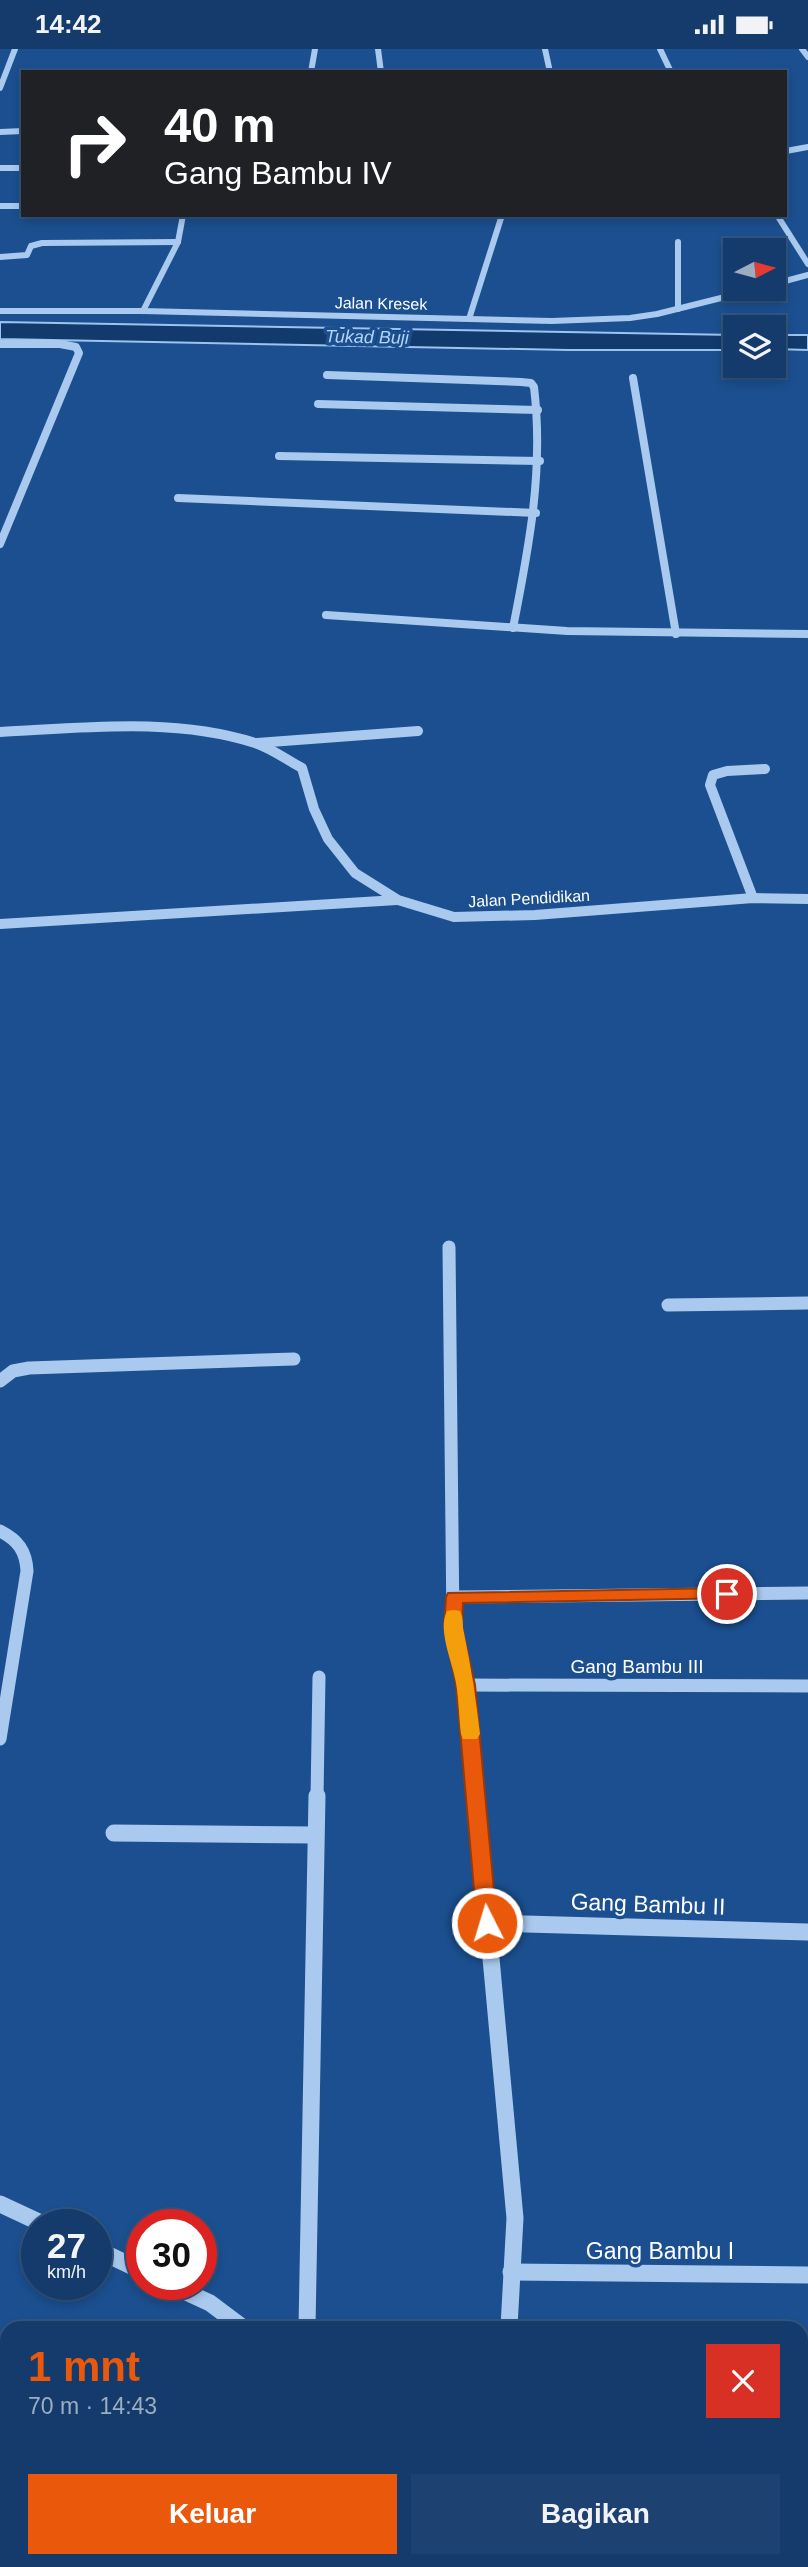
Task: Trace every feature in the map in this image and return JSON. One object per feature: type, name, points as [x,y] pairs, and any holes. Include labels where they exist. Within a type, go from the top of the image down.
[{"type":"street","points":[[0,88],[15,49]]},
{"type":"street","points":[[311,70],[315,49]]},
{"type":"street","points":[[378,49],[382,70]]},
{"type":"street","points":[[545,49],[550,70]]},
{"type":"street","points":[[660,49],[670,70]]},
{"type":"street","points":[[0,132],[21,131]]},
{"type":"street","points":[[787,151],[808,147]]},
{"type":"street","points":[[0,169],[21,168]]},
{"type":"street","points":[[0,206],[21,206]]},
{"type":"street","points":[[143,311],[178,241],[183,217]]},
{"type":"street","points":[[469,319],[501,217]]},
{"type":"street","points":[[778,217],[808,264]]},
{"type":"street","points":[[0,257],[27,255],[31,246],[42,243],[178,241]]},
{"type":"street","points":[[678,242],[678,309]]},
{"type":"street","points":[[786,281],[808,275]]},
{"type":"street","name":"Jalan Kresek","points":[[0,311],[143,311],[552,321],[630,318],[723,298]]},
{"type":"street","points":[[0,344],[60,344],[76,347],[79,353],[0,544]]},
{"type":"street","points":[[327,375],[521,382],[530,383],[534,387],[538,410],[540,461],[536,513],[513,628]]},
{"type":"street","points":[[633,378],[676,634]]},
{"type":"street","points":[[318,404],[538,410]]},
{"type":"street","points":[[279,456],[540,461]]},
{"type":"street","points":[[178,498],[536,513]]},
{"type":"street","points":[[326,615],[513,628],[676,634],[808,634]]},
{"type":"street","name":"Jalan Pendidikan","points":[[0,732],[125,726],[205,732],[257,743],[302,768],[314,809],[328,839],[355,873],[398,900],[454,917],[535,915],[753,898],[808,899]]},
{"type":"street","points":[[257,743],[418,731]]},
{"type":"street","points":[[753,898],[710,785],[713,775],[727,771],[765,769]]},
{"type":"street","points":[[0,924],[398,900]]},
{"type":"street","points":[[449,1247],[455,1597],[453,1627],[466,1685],[515,2218],[509,2321]]},
{"type":"street","points":[[668,1305],[808,1303]]},
{"type":"street","points":[[0,1381],[13,1371],[29,1368],[294,1359]]},
{"type":"street","points":[[0,1531],[19,1541],[27,1557],[27,1580],[0,1739]]},
{"type":"street","points":[[455,1597],[808,1593]]},
{"type":"street","points":[[307,2321],[319,1677]]},
{"type":"street","name":"Gang Bambu III","points":[[466,1685],[808,1686]]},
{"type":"street","points":[[114,1833],[314,1835]]},
{"type":"street","name":"Gang Bambu II","points":[[487,1923],[808,1932]]},
{"type":"street","points":[[0,2204],[21,2214]]},
{"type":"street","name":"Gang Bambu I","points":[[511,2272],[808,2275]]},
{"type":"street","points":[[204,2300],[234,2321]]},
{"type":"water","name":"Tukad Buji","points":[[0,322],[723,335],[723,350],[568,350],[0,339]]},
{"type":"water","points":[[786,335],[808,335],[808,350],[786,349]]},
{"type":"slow traffic","points":[[454,1616],[453,1627],[466,1685],[470,1734]]},
{"type":"route","points":[[487,1923],[466,1685],[453,1627],[455,1597],[727,1594]]}]
